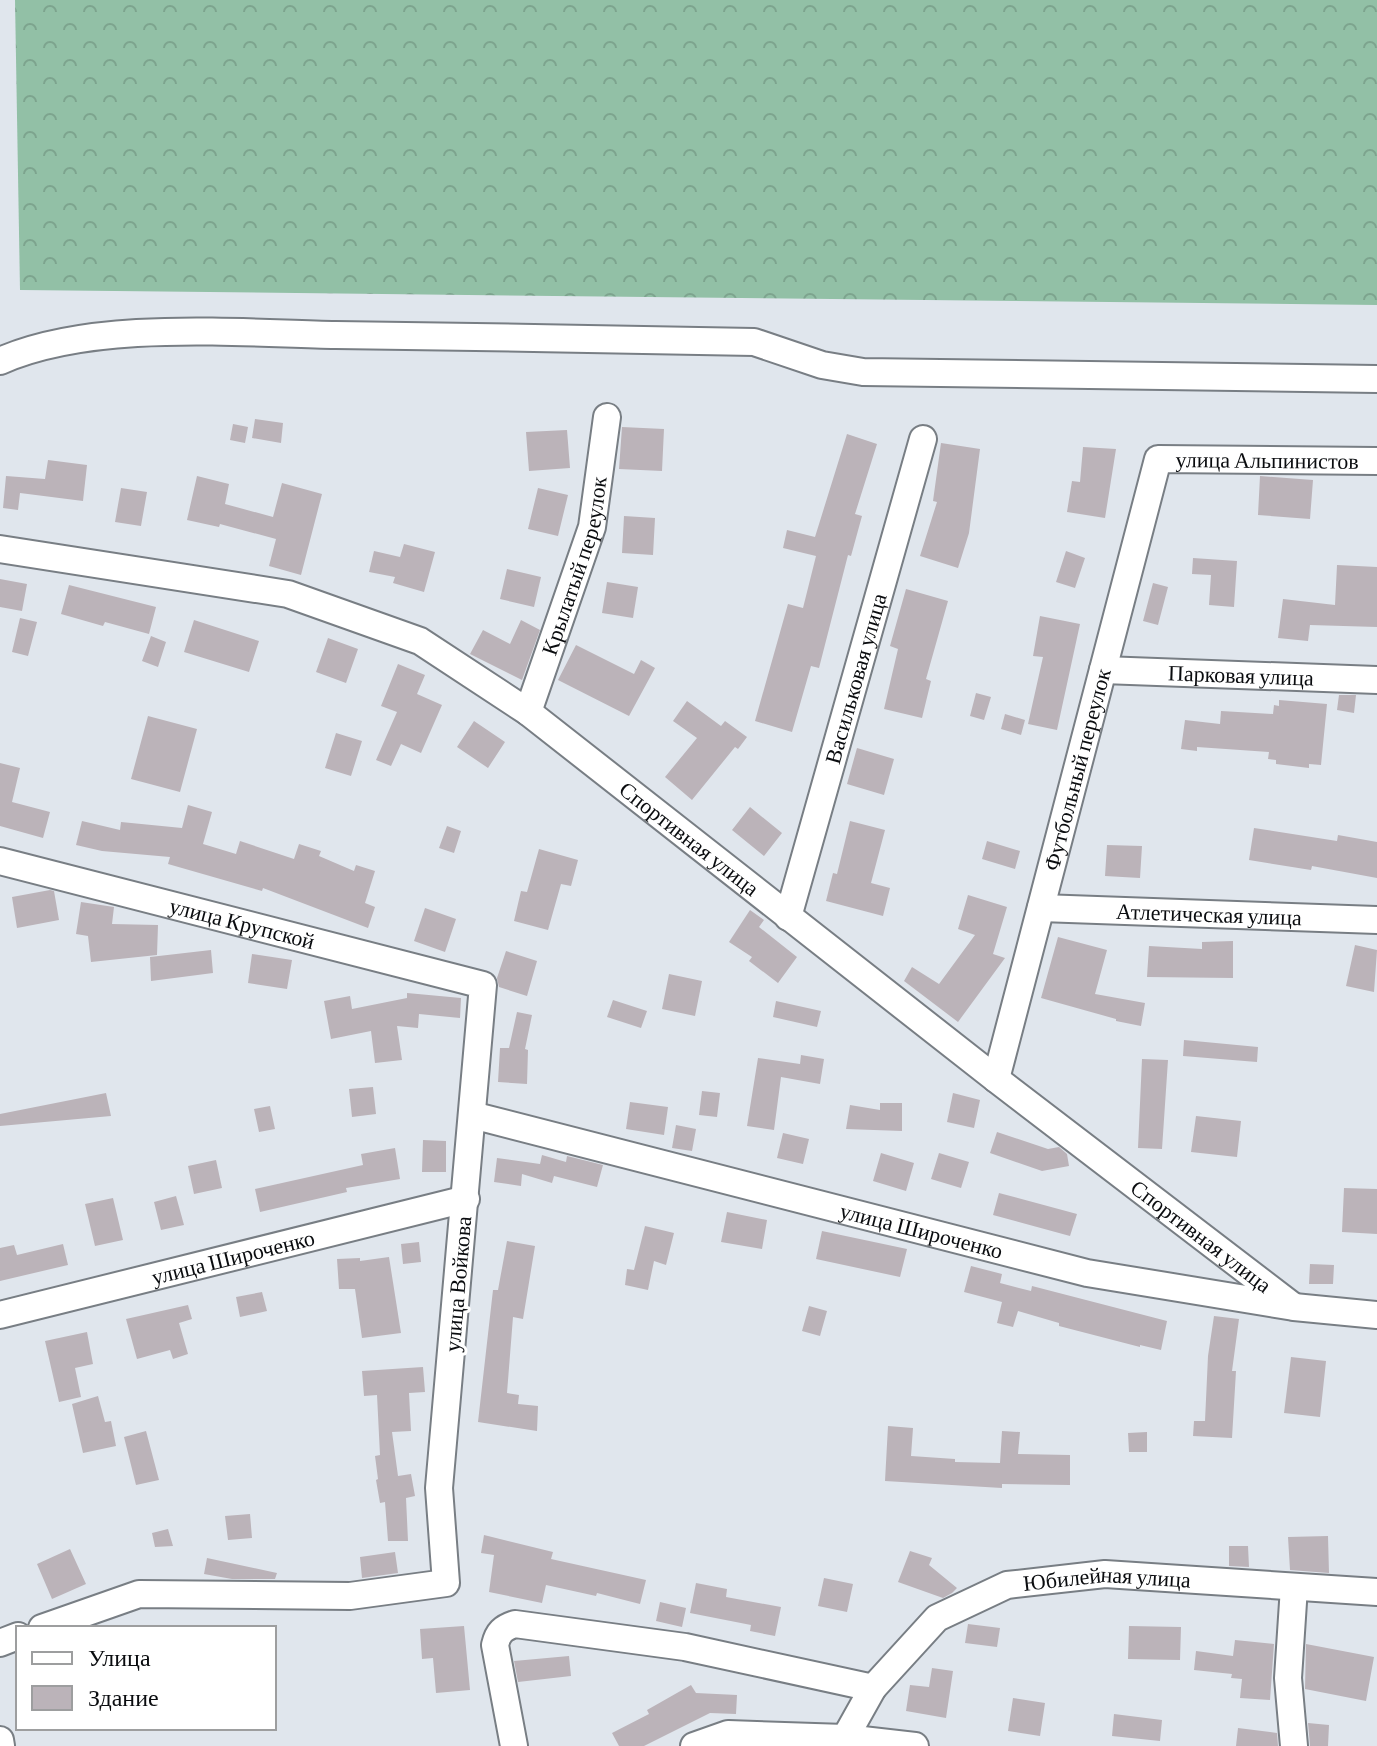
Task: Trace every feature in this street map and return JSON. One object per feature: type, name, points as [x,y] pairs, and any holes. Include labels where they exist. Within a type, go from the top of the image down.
[{"type":"street","points":[[0,361],[30,348],[85,338],[187,333],[754,342],[822,365],[863,372],[1377,379]]},
{"type":"street","name":"Крылатый переулок","points":[[528,712],[592,527],[607,417]]},
{"type":"street","name":"Васильковая улица","points":[[788,917],[923,439]]},
{"type":"street","name":"улица Альпинистов","points":[[1158,459],[1377,461]]},
{"type":"street","name":"Футбольный переулок","points":[[996,1079],[1158,459]]},
{"type":"street","name":"Спортивная улица","points":[[0,549],[288,594],[420,641],[528,712],[996,1079],[1294,1307]]},
{"type":"street","name":"Парковая улица","points":[[1103,670],[1377,680]]},
{"type":"street","name":"улица Крупской","points":[[0,861],[483,985]]},
{"type":"street","name":"Атлетическая улица","points":[[1041,908],[1377,920]]},
{"type":"street","name":"улица Войкова","points":[[48,1626],[139,1594],[350,1596],[446,1583],[439,1488],[483,985]]},
{"type":"street","name":"улица Широченко","points":[[472,1115],[1087,1273],[1294,1307],[1377,1315]]},
{"type":"street","name":"улица Широченко","points":[[0,1315],[466,1199]]},
{"type":"street","name":"Юбилейная улица","points":[[845,1738],[873,1688],[937,1618],[1007,1585],[1105,1574],[1377,1592]]},
{"type":"street","points":[[1294,1587],[1288,1678],[1294,1746]]},
{"type":"street","points":[[514,1746],[495,1645],[498,1633],[515,1624],[685,1647],[873,1688]]},
{"type":"street","points":[[694,1746],[728,1734],[845,1738],[915,1746]]},
{"type":"green space","points":[[15,0],[1377,0],[1377,305],[20,290]]},
{"type":"building","points":[[255,419],[283,423],[281,443],[252,438]]},
{"type":"building","points":[[233,424],[248,427],[245,443],[230,440]]},
{"type":"building","points":[[622,427],[664,429],[662,471],[619,469]]},
{"type":"building","points":[[567,430],[570,468],[529,471],[526,432]]},
{"type":"building","points":[[847,434],[877,444],[855,514],[862,516],[851,556],[848,555],[819,668],[811,666],[792,732],[755,721],[788,604],[803,608],[816,556],[783,548],[787,530],[815,537]]},
{"type":"building","points":[[941,443],[980,449],[969,533],[958,568],[920,556],[937,502],[933,501]]},
{"type":"building","points":[[1083,447],[1116,449],[1105,518],[1067,512],[1072,481],[1080,482]]},
{"type":"building","points":[[48,460],[87,465],[83,501],[20,493],[18,510],[3,508],[6,476],[45,479]]},
{"type":"building","points":[[197,476],[229,484],[225,504],[273,517],[282,483],[322,494],[301,575],[269,566],[276,539],[220,524],[219,527],[187,520]]},
{"type":"building","points":[[1260,476],[1313,480],[1310,519],[1258,515]]},
{"type":"building","points":[[121,488],[147,492],[141,526],[115,522]]},
{"type":"building","points":[[538,488],[568,495],[558,536],[528,529]]},
{"type":"building","points":[[624,516],[655,518],[653,555],[622,553]]},
{"type":"building","points":[[404,544],[435,552],[424,592],[393,583],[395,577],[369,572],[374,551],[400,557]]},
{"type":"building","points":[[1066,551],[1085,558],[1075,588],[1056,582]]},
{"type":"building","points":[[1193,558],[1237,561],[1234,607],[1209,605],[1211,575],[1192,574]]},
{"type":"building","points":[[1337,565],[1377,567],[1377,627],[1310,625],[1308,641],[1278,638],[1283,599],[1335,605]]},
{"type":"building","points":[[507,569],[541,577],[534,607],[500,599]]},
{"type":"building","points":[[0,579],[27,584],[22,611],[0,607]]},
{"type":"building","points":[[607,582],[638,587],[633,618],[602,613]]},
{"type":"building","points":[[1153,583],[1168,587],[1158,625],[1143,621]]},
{"type":"building","points":[[69,585],[156,607],[149,634],[61,614]]},
{"type":"building","points":[[906,589],[948,601],[926,679],[931,681],[922,718],[884,709],[898,649],[890,646]]},
{"type":"building","points":[[1040,616],[1080,624],[1057,730],[1028,724],[1043,657],[1033,656]]},
{"type":"building","points":[[20,618],[37,622],[28,656],[12,652]]},
{"type":"building","points":[[194,620],[259,641],[249,672],[184,652]]},
{"type":"building","points":[[521,620],[540,630],[522,680],[470,654],[483,630],[510,644]]},
{"type":"building","points":[[151,636],[166,642],[158,667],[142,661]]},
{"type":"building","points":[[328,638],[358,649],[346,683],[316,672]]},
{"type":"building","points":[[576,645],[634,674],[641,660],[655,668],[629,716],[558,680]]},
{"type":"building","points":[[398,664],[425,675],[417,694],[442,705],[421,753],[401,744],[391,766],[376,760],[397,712],[381,706]]},
{"type":"building","points":[[976,693],[991,697],[984,720],[970,716]]},
{"type":"building","points":[[1339,695],[1356,695],[1354,713],[1337,710]]},
{"type":"building","points":[[1279,700],[1327,704],[1321,765],[1309,764],[1309,768],[1276,764],[1276,760],[1268,759],[1269,752],[1197,747],[1197,751],[1181,749],[1185,720],[1220,724],[1221,711],[1273,714],[1274,705],[1279,706]]},
{"type":"building","points":[[687,701],[721,726],[725,721],[747,737],[738,749],[735,747],[692,800],[665,777],[697,738],[673,721]]},
{"type":"building","points":[[1005,714],[1025,720],[1021,735],[1001,729]]},
{"type":"building","points":[[148,716],[197,729],[180,792],[131,779]]},
{"type":"building","points":[[474,721],[505,742],[488,768],[457,747]]},
{"type":"building","points":[[336,733],[362,741],[351,776],[325,768]]},
{"type":"building","points":[[857,748],[894,759],[884,795],[847,784]]},
{"type":"building","points":[[0,763],[20,768],[12,802],[50,812],[43,838],[0,826]]},
{"type":"building","points":[[188,805],[212,812],[203,844],[236,854],[240,841],[294,859],[299,844],[321,851],[319,856],[354,871],[356,865],[375,871],[365,903],[375,907],[368,928],[263,888],[262,891],[168,864],[170,857],[102,851],[76,845],[82,821],[120,830],[121,822],[182,828]]},
{"type":"building","points":[[750,807],[782,833],[764,856],[732,830]]},
{"type":"building","points":[[850,821],[885,830],[871,883],[890,888],[883,916],[826,901],[833,873],[837,874]]},
{"type":"building","points":[[447,826],[461,831],[454,853],[439,848]]},
{"type":"building","points":[[1254,828],[1337,841],[1338,835],[1377,842],[1377,878],[1312,866],[1311,870],[1249,860]]},
{"type":"building","points":[[987,841],[1020,851],[1015,869],[982,859]]},
{"type":"building","points":[[1107,845],[1142,846],[1140,878],[1105,876]]},
{"type":"building","points":[[539,849],[578,860],[571,886],[561,884],[548,930],[514,921],[521,891],[527,892]]},
{"type":"building","points":[[54,891],[59,920],[17,928],[12,897]]},
{"type":"building","points":[[968,895],[1007,907],[993,954],[1005,958],[958,1022],[904,981],[912,967],[939,984],[975,935],[958,929]]},
{"type":"building","points":[[81,902],[114,907],[112,924],[158,925],[157,955],[91,962],[88,936],[76,934]]},
{"type":"building","points":[[425,908],[456,919],[445,952],[414,941]]},
{"type":"building","points":[[750,910],[764,920],[759,927],[797,957],[778,983],[749,961],[752,957],[729,942]]},
{"type":"building","points":[[1058,937],[1107,950],[1095,994],[1145,1003],[1141,1026],[1041,998]]},
{"type":"building","points":[[1233,941],[1233,978],[1147,977],[1149,946],[1202,949],[1202,942]]},
{"type":"building","points":[[1355,945],[1377,950],[1374,992],[1346,986]]},
{"type":"building","points":[[211,950],[213,973],[151,981],[150,957]]},
{"type":"building","points":[[506,951],[537,961],[527,996],[499,987],[497,978]]},
{"type":"building","points":[[252,954],[292,960],[287,989],[248,983]]},
{"type":"building","points":[[669,974],[702,981],[695,1016],[662,1009]]},
{"type":"building","points":[[407,993],[461,998],[460,1018],[419,1014],[418,1028],[397,1026],[402,1060],[375,1063],[371,1031],[331,1039],[324,1001],[350,996],[352,1009],[407,998]]},
{"type":"building","points":[[613,1000],[647,1011],[641,1028],[607,1017]]},
{"type":"building","points":[[776,1001],[821,1011],[817,1027],[773,1017]]},
{"type":"building","points":[[517,1012],[532,1015],[525,1049],[528,1050],[527,1084],[498,1082],[500,1048],[509,1048]]},
{"type":"building","points":[[1184,1040],[1258,1047],[1257,1062],[1183,1056]]},
{"type":"building","points":[[801,1055],[824,1059],[820,1084],[781,1077],[774,1130],[747,1126],[758,1058],[800,1064]]},
{"type":"building","points":[[1142,1059],[1168,1060],[1162,1149],[1138,1148]]},
{"type":"building","points":[[373,1087],[376,1114],[352,1117],[349,1089]]},
{"type":"building","points":[[702,1091],[720,1093],[717,1117],[699,1115]]},
{"type":"building","points":[[106,1093],[111,1116],[0,1126],[0,1114]]},
{"type":"building","points":[[953,1093],[980,1100],[974,1128],[947,1122]]},
{"type":"building","points":[[630,1102],[668,1107],[664,1135],[626,1129]]},
{"type":"building","points":[[880,1103],[902,1103],[902,1131],[846,1129],[850,1105],[880,1110]]},
{"type":"building","points":[[270,1106],[275,1129],[259,1132],[254,1109]]},
{"type":"building","points":[[1196,1116],[1241,1121],[1237,1157],[1191,1152]]},
{"type":"building","points":[[676,1125],[696,1129],[692,1151],[672,1148]]},
{"type":"building","points":[[997,1132],[1048,1149],[1059,1147],[1067,1154],[1069,1166],[1042,1171],[990,1153]]},
{"type":"building","points":[[783,1133],[809,1139],[803,1164],[777,1158]]},
{"type":"building","points":[[423,1140],[446,1141],[446,1172],[422,1172]]},
{"type":"building","points":[[395,1148],[400,1179],[346,1188],[347,1192],[260,1212],[255,1189],[363,1165],[361,1154]]},
{"type":"building","points":[[881,1153],[914,1163],[906,1191],[873,1181]]},
{"type":"building","points":[[939,1153],[969,1162],[961,1188],[931,1179]]},
{"type":"building","points":[[542,1155],[566,1162],[567,1156],[603,1165],[597,1187],[554,1176],[552,1183],[522,1174],[521,1186],[494,1182],[497,1158],[540,1164]]},
{"type":"building","points":[[216,1160],[222,1188],[194,1194],[188,1166]]},
{"type":"building","points":[[1344,1188],[1377,1189],[1377,1234],[1342,1232]]},
{"type":"building","points":[[999,1193],[1077,1214],[1070,1236],[993,1215]]},
{"type":"building","points":[[176,1196],[184,1225],[161,1230],[154,1202]]},
{"type":"building","points":[[113,1198],[123,1240],[95,1246],[85,1204]]},
{"type":"building","points":[[727,1212],[767,1220],[762,1249],[721,1242]]},
{"type":"building","points":[[645,1226],[674,1233],[666,1265],[654,1261],[648,1290],[625,1285],[627,1269],[634,1270]]},
{"type":"building","points":[[822,1231],[907,1249],[900,1277],[816,1259]]},
{"type":"building","points":[[507,1241],[535,1246],[523,1319],[513,1317],[507,1393],[519,1395],[518,1404],[538,1406],[537,1431],[478,1422],[493,1290],[498,1290]]},
{"type":"building","points":[[419,1242],[421,1262],[403,1264],[401,1244]]},
{"type":"building","points":[[63,1244],[68,1265],[0,1281],[0,1248],[14,1245],[17,1255]]},
{"type":"building","points":[[389,1257],[401,1333],[362,1338],[355,1289],[339,1289],[337,1259],[360,1258],[360,1261]]},
{"type":"building","points":[[1310,1264],[1334,1265],[1333,1284],[1309,1284]]},
{"type":"building","points":[[971,1266],[1002,1274],[1000,1283],[1031,1291],[1032,1286],[1167,1321],[1161,1350],[1059,1326],[1059,1323],[1018,1311],[1013,1327],[997,1323],[1002,1302],[964,1292]]},
{"type":"building","points":[[262,1292],[267,1311],[240,1317],[236,1297]]},
{"type":"building","points":[[188,1305],[192,1319],[179,1323],[188,1354],[173,1359],[170,1350],[137,1359],[126,1319]]},
{"type":"building","points":[[809,1306],[827,1311],[820,1336],[802,1331]]},
{"type":"building","points":[[1214,1316],[1239,1319],[1232,1371],[1236,1371],[1232,1438],[1193,1436],[1194,1421],[1205,1421],[1208,1356]]},
{"type":"building","points":[[87,1332],[93,1364],[75,1368],[81,1397],[59,1402],[45,1341]]},
{"type":"building","points":[[1291,1357],[1326,1361],[1320,1417],[1284,1413]]},
{"type":"building","points":[[423,1367],[425,1392],[409,1393],[411,1431],[392,1432],[398,1476],[411,1474],[415,1496],[406,1498],[408,1541],[388,1541],[385,1502],[380,1503],[376,1480],[375,1456],[380,1455],[377,1395],[364,1396],[362,1371]]},
{"type":"building","points":[[98,1396],[105,1422],[111,1421],[116,1446],[83,1453],[72,1404]]},
{"type":"building","points":[[888,1426],[913,1428],[911,1456],[955,1459],[955,1462],[1000,1463],[1002,1431],[1020,1432],[1018,1454],[1070,1455],[1070,1485],[1002,1484],[1002,1488],[885,1481]]},
{"type":"building","points":[[146,1431],[159,1480],[136,1485],[124,1437]]},
{"type":"building","points":[[1147,1432],[1147,1452],[1129,1452],[1128,1433]]},
{"type":"building","points":[[250,1514],[252,1538],[228,1540],[225,1516]]},
{"type":"building","points":[[168,1529],[173,1546],[155,1547],[152,1533]]},
{"type":"building","points":[[484,1535],[553,1552],[551,1559],[646,1580],[640,1604],[546,1585],[542,1603],[489,1592],[494,1555],[481,1553]]},
{"type":"building","points":[[1328,1536],[1329,1573],[1290,1570],[1288,1537]]},
{"type":"building","points":[[1229,1546],[1248,1546],[1249,1567],[1229,1566]]},
{"type":"building","points":[[70,1549],[86,1584],[52,1599],[37,1564]]},
{"type":"building","points":[[910,1551],[932,1558],[929,1565],[957,1588],[943,1598],[898,1582]]},
{"type":"building","points":[[395,1552],[398,1573],[362,1578],[360,1557]]},
{"type":"building","points":[[207,1558],[277,1573],[275,1579],[232,1579],[204,1574]]},
{"type":"building","points":[[824,1578],[853,1584],[847,1612],[818,1606]]},
{"type":"building","points":[[696,1583],[727,1589],[726,1597],[781,1607],[775,1636],[750,1631],[751,1625],[690,1613]]},
{"type":"building","points":[[660,1602],[686,1608],[682,1627],[656,1621]]},
{"type":"building","points":[[968,1624],[1000,1628],[997,1647],[965,1643]]},
{"type":"building","points":[[464,1626],[470,1690],[436,1693],[433,1658],[422,1659],[420,1629]]},
{"type":"building","points":[[1129,1626],[1181,1627],[1180,1660],[1128,1659]]},
{"type":"building","points":[[1235,1640],[1274,1644],[1270,1700],[1240,1698],[1242,1679],[1231,1678],[1232,1674],[1194,1670],[1196,1651],[1233,1656]]},
{"type":"building","points":[[1306,1644],[1374,1657],[1366,1701],[1305,1689]]},
{"type":"building","points":[[569,1656],[571,1676],[518,1682],[514,1661]]},
{"type":"building","points":[[932,1668],[953,1671],[946,1718],[906,1711],[910,1685],[929,1687]]},
{"type":"building","points":[[691,1685],[696,1693],[737,1695],[736,1714],[710,1713],[644,1746],[619,1746],[612,1733],[649,1714],[647,1710]]},
{"type":"building","points":[[1013,1698],[1045,1703],[1040,1736],[1008,1731]]},
{"type":"building","points":[[1114,1714],[1162,1720],[1160,1741],[1112,1736]]},
{"type":"building","points":[[1308,1723],[1329,1725],[1328,1746],[1310,1746]]},
{"type":"building","points":[[1238,1728],[1277,1733],[1278,1746],[1236,1746]]}]
